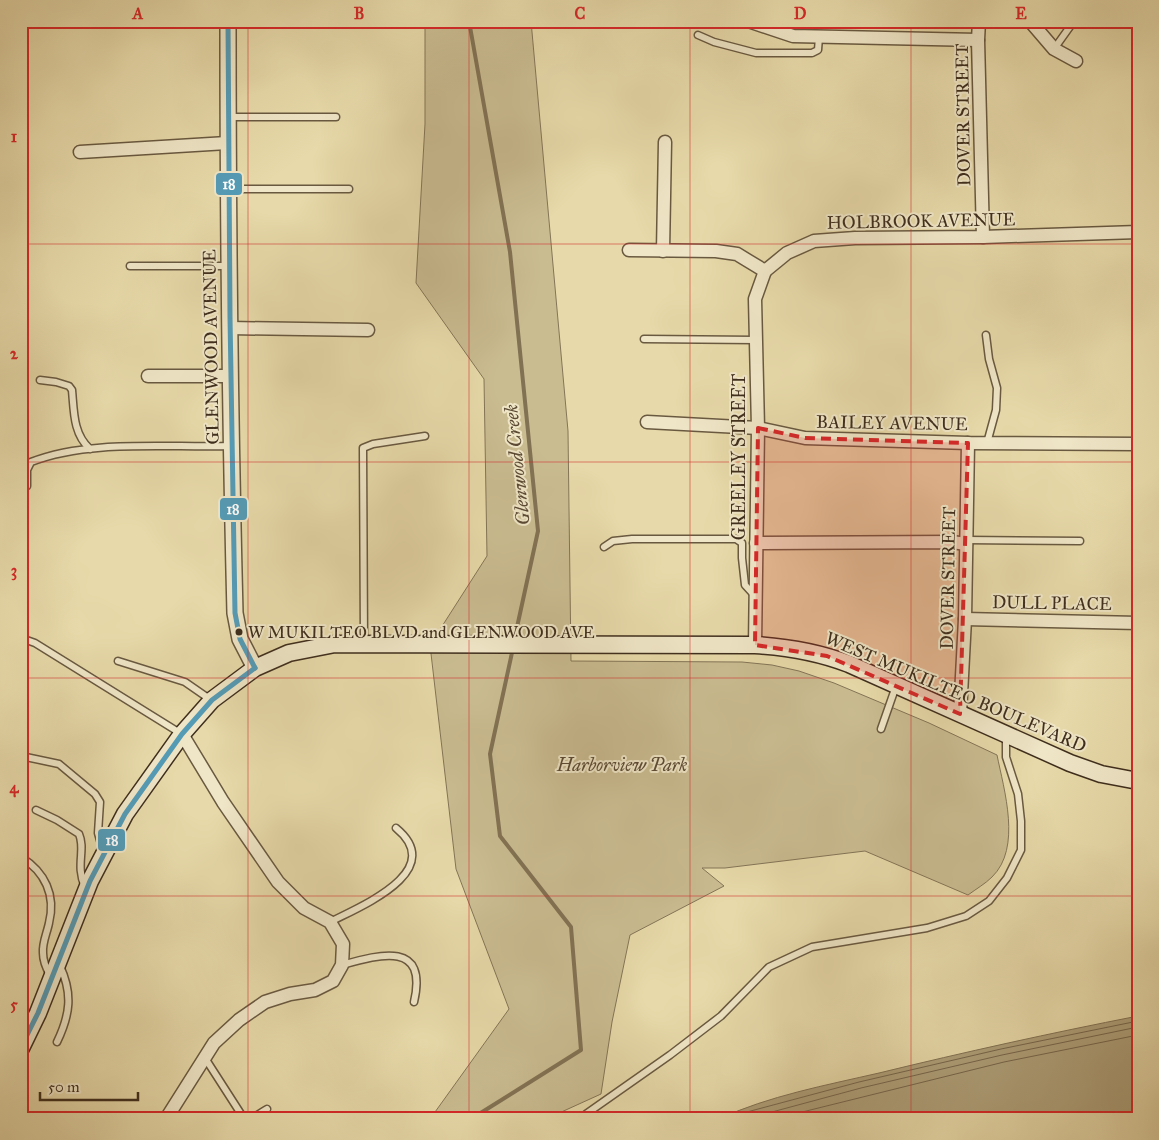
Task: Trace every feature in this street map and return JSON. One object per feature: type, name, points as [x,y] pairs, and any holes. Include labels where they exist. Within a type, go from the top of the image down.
[{"type":"main road","name":"WEST MUKILTEO BOULEVARD","points":[[21,1048],[38,1013],[87,890],[125,814],[182,734],[212,700],[255,668],[289,654],[335,644],[755,645],[806,650],[827,656],[896,685],[1070,763],[1093,771],[1138,780]]},
{"type":"street","points":[[748,21],[793,36],[978,40]]},
{"type":"street","name":"DOVER STREET","points":[[979,21],[983,237]]},
{"type":"street","points":[[1030,21],[1054,49],[1076,61]]},
{"type":"street","name":"GLENWOOD AVENUE","points":[[228,23],[227,143],[235,613],[240,639],[255,668]]},
{"type":"street","points":[[664,251],[665,142]]},
{"type":"street","points":[[80,152],[227,143]]},
{"type":"street","name":"HOLBROOK AVENUE","points":[[765,271],[787,254],[814,241],[855,238],[983,237],[1138,232]]},
{"type":"street","points":[[629,250],[716,251],[737,254],[765,271]]},
{"type":"street","name":"GREELEY STREET","points":[[755,645],[758,428],[755,300],[765,271]]},
{"type":"street","points":[[230,328],[368,330]]},
{"type":"street","points":[[148,376],[231,376]]},
{"type":"street","name":"BAILEY AVENUE","points":[[647,422],[758,428],[804,438],[968,443],[1138,444]]},
{"type":"street","name":"DOVER STREET","points":[[960,714],[965,619],[968,443]]},
{"type":"street","points":[[756,543],[966,542]]},
{"type":"street","name":"DULL PLACE","points":[[965,619],[1138,623]]},
{"type":"street","points":[[166,1119],[214,1043],[239,1020],[265,1002],[290,994],[315,990],[333,981],[342,965],[343,944],[330,922],[304,908],[278,882],[223,802],[182,734]]},
{"type":"lane","points":[[1054,49],[1074,21]]},
{"type":"lane","points":[[228,23],[381,22]]},
{"type":"lane","points":[[698,35],[714,42],[756,53],[812,53],[818,50],[819,37]]},
{"type":"lane","points":[[228,117],[336,116]]},
{"type":"lane","points":[[228,189],[349,189]]},
{"type":"lane","points":[[130,266],[229,266]]},
{"type":"lane","points":[[986,335],[989,359],[997,388],[996,410],[987,443]]},
{"type":"lane","points":[[644,339],[756,340]]},
{"type":"lane","points":[[40,380],[70,386],[77,432],[90,449]]},
{"type":"lane","points":[[364,644],[363,448],[374,444],[425,436]]},
{"type":"lane","points":[[27,486],[27,470],[31,462],[47,455],[107,447],[231,446]]},
{"type":"lane","points":[[604,548],[613,541],[632,539],[736,540],[742,543],[745,586],[756,596]]},
{"type":"lane","points":[[966,542],[1080,540]]},
{"type":"lane","points":[[21,638],[35,643],[182,734]]},
{"type":"lane","points":[[118,661],[185,682],[212,700]]},
{"type":"lane","points":[[881,729],[896,685]]},
{"type":"lane","points":[[586,1114],[670,1056],[721,1016],[768,967],[812,947],[927,928],[966,916],[989,901],[1007,878],[1020,850],[1021,821],[1018,794],[1006,757],[1006,735]]},
{"type":"lane","points":[[21,756],[59,764],[95,794],[100,802],[98,833],[104,855]]},
{"type":"lane","points":[[36,810],[57,820],[79,834],[81,843],[79,869],[87,890]]},
{"type":"lane","points":[[330,922],[384,894],[403,878],[409,868],[412,849],[405,835],[396,828]]},
{"type":"lane","points":[[21,857],[40,872],[48,886],[51,914],[42,952],[46,967],[55,970],[66,980],[68,1007],[66,1025],[57,1042]]},
{"type":"lane","points":[[342,965],[374,957],[396,956],[407,959],[414,965],[416,973],[417,986],[414,1002]]},
{"type":"lane","points":[[205,1058],[240,1114],[246,1118],[252,1118],[267,1109]]},
{"type":"highlighted area","points":[[758,428],[805,438],[968,443],[960,714],[827,656],[755,645]]},
{"type":"green space","name":"Harborview Park","points":[[425,21],[531,21],[568,431],[571,661],[742,662],[772,665],[799,671],[834,683],[929,723],[997,755],[1008,818],[1009,835],[1001,865],[989,880],[968,895],[865,851],[725,868],[702,868],[724,886],[630,935],[612,1022],[601,1094],[546,1119],[430,1119],[509,1009],[456,869],[430,645],[487,556],[484,379],[416,283],[425,124]]},
{"type":"water","points":[[1138,1016],[1138,1119],[719,1119],[757,1104],[818,1087],[1008,1043]]},
{"type":"waterway","name":"Glenwood Creek","points":[[469,21],[510,252],[538,531],[514,641]]},
{"type":"waterway","name":"Glenwood Creek","points":[[471,1119],[581,1050],[571,927],[500,836],[490,754],[513,648]]},
{"type":"transit line","name":"18","points":[[228,21],[235,613],[240,639],[255,668]]},
{"type":"transit line","name":"18","points":[[21,1047],[38,1013],[90,881],[125,814],[182,734],[212,700],[255,668]]},
{"type":"place","name":"W MUKILTEO BLVD and GLENWOOD AVE","points":[[239,632]]}]
